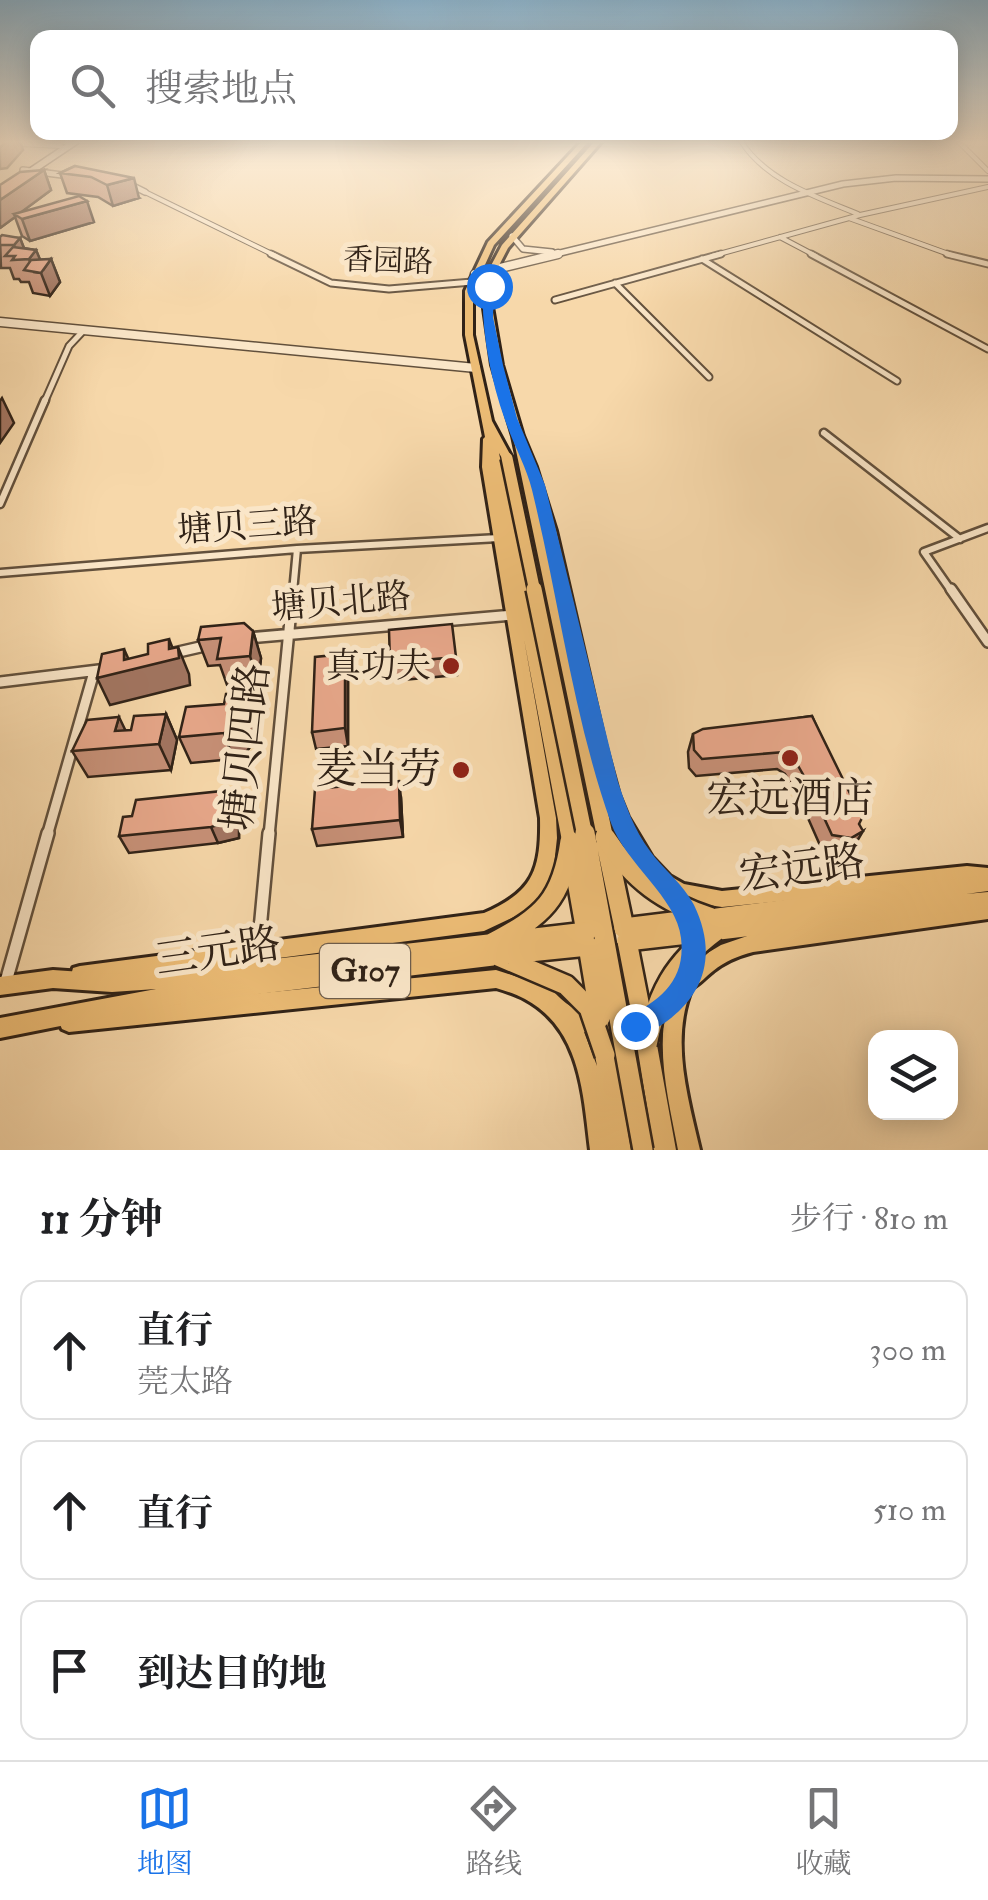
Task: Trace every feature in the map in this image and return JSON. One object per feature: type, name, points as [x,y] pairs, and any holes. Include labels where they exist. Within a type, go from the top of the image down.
[{"type":"main road","points":[[537,195],[491,244],[474,276],[467,316],[486,419],[487,467],[549,832],[546,874],[531,894],[521,919],[521,948],[530,976],[570,1020],[587,1062],[601,1150]]},
{"type":"main road","points":[[550,195],[512,236],[494,268],[487,317],[510,418],[538,485],[596,736],[618,811],[641,857],[684,909],[693,937],[692,966],[674,1015],[672,1058],[690,1150]]},
{"type":"main road","points":[[510,418],[505,436],[508,464],[620,1150]]},
{"type":"main road","points":[[486,419],[508,464],[604,837],[665,1150]]},
{"type":"main road","points":[[508,464],[518,436]]},
{"type":"main road","points":[[488,439],[508,464],[602,918],[643,1150]]},
{"type":"main road","points":[[604,837],[641,887],[714,924],[666,975],[655,1000],[647,1046]]},
{"type":"main road","points":[[570,841],[566,877],[554,902],[495,949],[566,985],[589,1008],[606,1055]]},
{"type":"main road","points":[[52,979],[484,922],[514,911],[547,874],[569,861],[594,856],[620,858],[645,868],[667,885],[695,896],[722,900],[967,874],[984,892]]},
{"type":"main road","points":[[46,1022],[104,1021],[496,979],[525,985],[574,1019],[604,1028],[635,1026],[662,1014],[698,969],[726,950],[984,892]]},
{"type":"main road","name":"宏远路","points":[[626,935],[984,892]]},
{"type":"main road","name":"三元路","points":[[0,1028],[46,1022],[231,980],[626,935]]},
{"type":"main road","name":"三元路","points":[[3,985],[52,979],[112,983],[231,980]]},
{"type":"street","name":"香园路","points":[[149,195],[331,283],[389,289],[474,276]]},
{"type":"street","points":[[474,276],[793,195]]},
{"type":"street","points":[[494,268],[793,195]]},
{"type":"street","points":[[816,195],[860,215]]},
{"type":"street","points":[[555,300],[860,215],[953,195]]},
{"type":"street","points":[[850,218],[953,256],[988,264]]},
{"type":"street","points":[[512,236],[515,244],[525,250],[558,252]]},
{"type":"street","points":[[780,238],[988,349]]},
{"type":"street","points":[[702,259],[897,381]]},
{"type":"street","points":[[489,286],[527,262]]},
{"type":"street","points":[[615,283],[709,377]]},
{"type":"street","points":[[0,322],[476,368]]},
{"type":"street","points":[[1,498],[69,346],[84,330]]},
{"type":"street","points":[[824,433],[960,539]]},
{"type":"street","points":[[988,528],[924,552],[988,642]]},
{"type":"street","name":"塘贝三路","points":[[0,573],[297,548],[499,538]]},
{"type":"street","name":"塘贝四路","points":[[258,951],[297,548]]},
{"type":"street","name":"塘贝北路","points":[[239,639],[512,615]]},
{"type":"street","name":"塘贝北路","points":[[166,655],[224,642]]},
{"type":"street","points":[[0,682],[122,666]]},
{"type":"street","points":[[3,985],[94,672]]},
{"type":"building","points":[[79,196],[87,201],[22,219],[14,214]]},
{"type":"building","points":[[2,235],[20,238],[14,245],[0,245]]},
{"type":"building","points":[[13,247],[36,250],[29,259],[12,260],[15,256],[5,256]]},
{"type":"building","points":[[51,259],[41,273],[24,270],[31,260]]},
{"type":"building","points":[[244,623],[253,631],[250,656],[217,659],[221,638],[198,640],[201,627]]},
{"type":"building","points":[[452,624],[456,657],[390,663],[389,630]]},
{"type":"building","points":[[169,639],[169,649],[178,647],[179,658],[97,678],[102,654],[124,649],[124,660],[148,654],[148,644]]},
{"type":"building","points":[[345,654],[345,728],[312,732],[315,657]]},
{"type":"building","points":[[246,693],[243,718],[236,728],[224,733],[179,737],[186,707],[224,704],[226,694]]},
{"type":"building","points":[[166,714],[159,744],[72,751],[87,720],[119,717],[115,731],[131,730],[134,716]]},
{"type":"building","points":[[812,716],[862,818],[859,824],[863,831],[851,838],[832,835],[793,757],[784,752],[702,759],[694,750],[693,734],[703,729]]},
{"type":"building","points":[[399,781],[400,820],[312,829],[315,789]]},
{"type":"building","points":[[232,790],[232,821],[211,827],[119,836],[123,817],[132,816],[136,800]]},
{"type":"place","name":"真功夫","points":[[451,666]]},
{"type":"place","name":"宏远酒店","points":[[790,758]]},
{"type":"place","name":"麦当劳","points":[[461,770]]},
{"type":"route","points":[[489,286],[487,317],[497,365],[510,418],[538,485],[608,782],[622,826],[641,857],[684,909],[693,937],[692,966],[682,993],[662,1014],[635,1026]]}]
